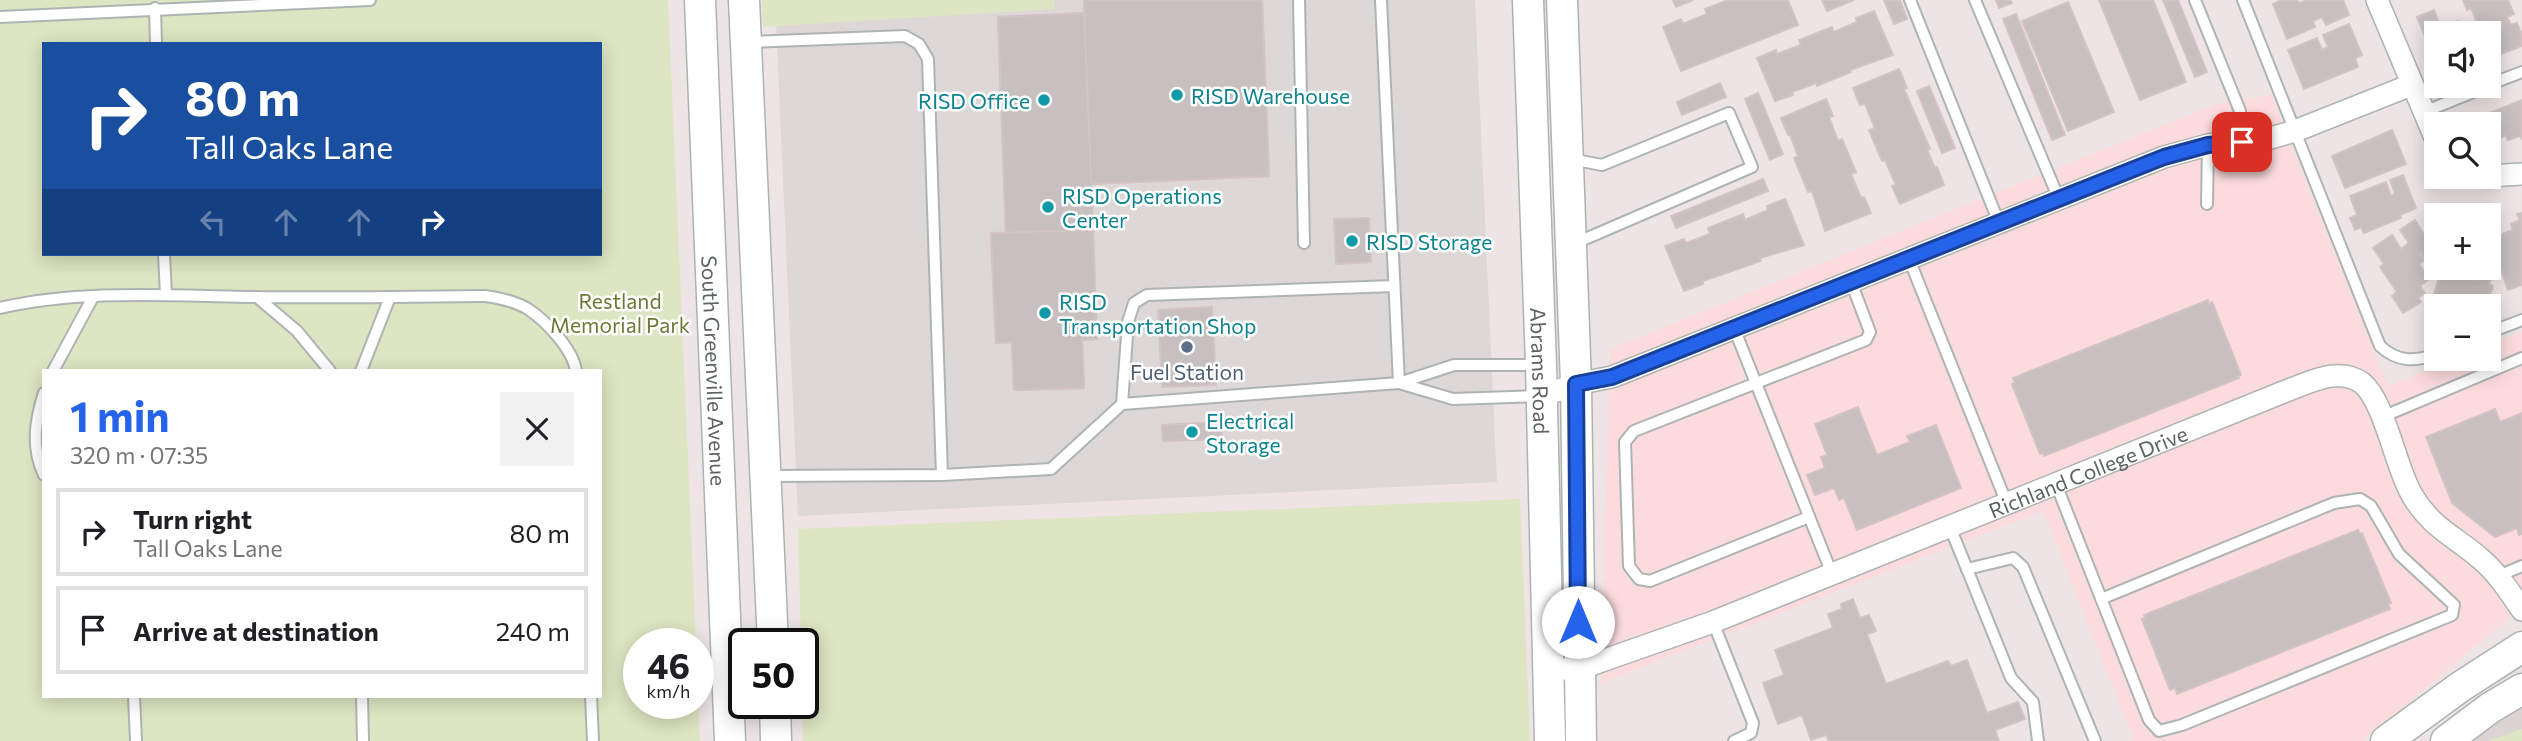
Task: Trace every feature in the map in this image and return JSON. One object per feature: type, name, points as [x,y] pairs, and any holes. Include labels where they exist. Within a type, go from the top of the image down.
[{"type":"main road","name":"South Greenville Avenue","points":[[700,0],[730,741]]},
{"type":"main road","points":[[744,0],[772,628]]},
{"type":"main road","name":"Abrams Road","points":[[1528,0],[1542,396],[1549,741]]},
{"type":"main road","name":"Abrams Road","points":[[1562,0],[1576,384],[1581,741]]},
{"type":"main road","points":[[702,44],[747,42]]},
{"type":"main road","points":[[719,475],[766,476]]},
{"type":"main road","points":[[2386,741],[2460,687],[2522,647]]},
{"type":"main road","points":[[2446,741],[2490,708],[2522,689]]},
{"type":"main road","points":[[775,719],[776,741]]},
{"type":"street","points":[[2377,0],[2424,112]]},
{"type":"street","points":[[1542,396],[1576,384],[1612,377],[2164,157],[2208,145],[2267,139],[2295,131],[2412,85]]},
{"type":"street","points":[[2501,175],[2522,174]]},
{"type":"street","points":[[1541,365],[1576,384]]},
{"type":"street","name":"Richland College Drive","points":[[1547,669],[1579,669],[1713,622],[2291,389],[2339,374],[2361,383],[2373,396],[2398,465],[2413,496],[2437,527],[2482,559],[2522,610]]},
{"type":"street","points":[[2490,708],[2522,705]]},
{"type":"lane","points":[[0,17],[206,3],[370,0]]},
{"type":"lane","points":[[1299,0],[1304,243]]},
{"type":"lane","points":[[1381,0],[1399,383]]},
{"type":"lane","points":[[1910,0],[1999,223]]},
{"type":"lane","points":[[1975,0],[2059,199]]},
{"type":"lane","points":[[2195,0],[2241,111],[2242,142]]},
{"type":"lane","points":[[2243,0],[2380,346],[2392,357],[2424,359]]},
{"type":"lane","points":[[155,8],[156,42]]},
{"type":"lane","points":[[747,42],[905,36],[919,44],[928,59],[942,475]]},
{"type":"lane","points":[[2501,81],[2522,72]]},
{"type":"lane","points":[[2424,112],[2458,98]]},
{"type":"lane","points":[[1568,159],[1602,164],[1729,113],[1752,167],[1586,239],[1571,239]]},
{"type":"lane","points":[[2207,204],[2208,145]]},
{"type":"lane","points":[[164,256],[166,295]]},
{"type":"lane","points":[[1909,259],[2007,504]]},
{"type":"lane","points":[[1809,517],[1650,581],[1639,579],[1631,571],[1625,443],[1634,431],[1866,340],[1870,332],[1851,282]]},
{"type":"lane","points":[[1122,404],[1128,322],[1134,303],[1147,295],[1394,286]]},
{"type":"lane","points":[[0,308],[26,303],[166,295],[485,296],[515,303],[529,310],[556,336],[566,349],[575,369]]},
{"type":"lane","points":[[257,297],[297,331],[328,369]]},
{"type":"lane","points":[[361,369],[390,297]]},
{"type":"lane","points":[[54,369],[93,298]]},
{"type":"lane","points":[[2501,328],[2522,320]]},
{"type":"lane","points":[[1734,328],[1832,574]]},
{"type":"lane","points":[[2382,416],[2522,358]]},
{"type":"lane","points":[[766,476],[942,475],[1051,469],[1122,404],[1399,383],[1454,365],[1541,365]]},
{"type":"lane","points":[[1399,383],[1454,398],[1542,396]]},
{"type":"lane","points":[[42,404],[35,443],[42,468]]},
{"type":"lane","points":[[2056,484],[2148,720],[2159,731],[2194,720],[2452,615],[2454,605],[2399,554],[2371,506],[2360,499],[2334,503],[2101,599]]},
{"type":"lane","points":[[1950,527],[2011,678],[2033,702],[2038,741]]},
{"type":"lane","points":[[1967,569],[2013,558],[2022,567],[2095,741]]},
{"type":"lane","points":[[2498,576],[2522,566]]},
{"type":"lane","points":[[1713,622],[1753,723],[1751,733],[1734,741]]},
{"type":"lane","points":[[134,698],[136,741]]},
{"type":"lane","points":[[362,698],[363,741]]},
{"type":"lane","points":[[591,698],[593,741]]},
{"type":"shaded area","points":[[775,0],[1475,0],[1497,482],[798,516]]},
{"type":"shaded area","points":[[2271,95],[2388,386],[2425,371],[2501,371],[2501,340],[2522,331],[2522,607],[2363,741],[2134,741],[2043,511],[1601,683],[1610,349],[2218,103]]},
{"type":"shaded area","points":[[2522,707],[2522,741],[2472,741],[2494,724]]},
{"type":"green space","name":"Restland Memorial Park","points":[[0,0],[668,0],[695,628],[623,628],[623,719],[699,719],[700,741],[0,741]]},
{"type":"green space","points":[[762,0],[1055,0],[1055,9],[763,27]]},
{"type":"green space","points":[[1520,499],[1530,741],[803,741],[803,719],[819,719],[819,628],[801,628],[798,529]]},
{"type":"green space","points":[[2522,729],[2522,741],[2488,741],[2490,740]]},
{"type":"building","name":"RISD Operations Center","points":[[1084,0],[1262,0],[1269,176],[1091,184],[1097,339],[1082,340],[1084,388],[1014,390],[1012,342],[996,343],[991,233],[1006,233],[998,17],[1084,13]]},
{"type":"building","name":"RISD Warehouse","points":[[1084,0],[1262,0],[1269,176],[1091,184]]},
{"type":"building","points":[[1673,0],[1693,0],[1676,7]]},
{"type":"building","points":[[1728,0],[1788,0],[1798,25],[1681,71],[1663,27],[1681,19],[1683,24],[1707,14],[1705,9]]},
{"type":"building","points":[[1822,0],[1854,0],[1827,11]]},
{"type":"building","points":[[1884,0],[1900,0],[1907,19],[1894,24]]},
{"type":"building","points":[[1996,0],[2010,0],[2012,3],[1999,8]]},
{"type":"building","points":[[2099,0],[2153,0],[2186,82],[2140,100]]},
{"type":"building","points":[[2163,0],[2178,0],[2207,72],[2195,77]]},
{"type":"building","points":[[2282,0],[2297,0],[2299,3],[2307,0],[2343,0],[2349,15],[2326,25],[2322,17],[2313,21],[2315,27],[2287,39],[2273,4]]},
{"type":"building","points":[[2463,0],[2508,0],[2514,14],[2507,17],[2511,25],[2517,23],[2522,35],[2522,46],[2501,54],[2501,21],[2476,21],[2471,8],[2467,10]]},
{"type":"building","points":[[2068,2],[2114,112],[2068,131],[2022,21]]},
{"type":"building","points":[[2434,10],[2438,21],[2424,21],[2424,34],[2417,17]]},
{"type":"building","points":[[1874,11],[1893,55],[1850,70],[1851,72],[1817,86],[1816,83],[1792,92],[1793,95],[1775,101],[1757,58],[1776,50],[1777,54],[1801,45],[1799,40],[1832,27],[1834,32],[1857,22],[1856,18]]},
{"type":"building","name":"RISD Office","points":[[1084,13],[1093,230],[1006,233],[998,17]]},
{"type":"building","points":[[2016,14],[2065,135],[2052,140],[2003,19]]},
{"type":"building","points":[[2349,24],[2362,55],[2355,58],[2358,67],[2304,89],[2288,50],[2317,38],[2322,50],[2328,47],[2323,35]]},
{"type":"building","points":[[1899,69],[1907,88],[1904,89],[1930,149],[1927,150],[1944,185],[1900,204],[1892,186],[1896,185],[1869,130],[1875,128],[1865,104],[1860,105],[1853,88]]},
{"type":"building","points":[[1720,83],[1726,97],[1682,115],[1677,102]]},
{"type":"building","points":[[1929,86],[1955,148],[1942,153],[1917,91]]},
{"type":"building","points":[[1758,93],[1783,154],[1770,160],[1745,99]]},
{"type":"building","points":[[1826,99],[1838,141],[1842,139],[1856,172],[1851,174],[1871,213],[1825,231],[1812,191],[1808,192],[1794,158],[1798,156],[1781,118]]},
{"type":"building","points":[[2522,100],[2522,139],[2520,136],[2508,140],[2506,135],[2501,137],[2501,112],[2492,112]]},
{"type":"building","points":[[2392,130],[2406,164],[2345,188],[2332,156]]},
{"type":"building","points":[[2403,175],[2416,208],[2400,215],[2401,218],[2364,233],[2361,227],[2355,230],[2350,218],[2357,215],[2350,196],[2386,182],[2391,196],[2395,194],[2390,180]]},
{"type":"building","points":[[1763,179],[1768,191],[1676,228],[1671,216]]},
{"type":"building","points":[[1785,199],[1804,245],[1760,258],[1761,261],[1703,281],[1703,284],[1684,291],[1665,246],[1684,239],[1686,243],[1710,234],[1708,228],[1743,214],[1745,220],[1768,210],[1767,206]]},
{"type":"building","points":[[2522,213],[2522,285],[2508,290],[2501,270],[2501,234],[2513,230],[2511,224],[2520,220],[2517,214]]},
{"type":"building","name":"RISD Storage","points":[[1369,218],[1371,262],[1336,264],[1334,219]]},
{"type":"building","points":[[2415,220],[2424,234],[2424,257],[2419,253],[2424,261],[2419,264],[2424,272],[2424,280],[2428,280],[2420,286],[2425,293],[2418,298],[2421,302],[2403,313],[2392,296],[2397,292],[2380,267],[2384,264],[2373,248],[2392,235],[2401,249],[2409,243],[2400,230]]},
{"type":"building","name":"RISD Transportation Shop","points":[[1093,230],[1097,339],[1082,340],[1084,388],[1014,390],[1012,342],[996,343],[991,233]]},
{"type":"building","points":[[2438,280],[2490,280],[2489,284],[2493,286],[2491,294],[2434,294]]},
{"type":"building","points":[[2208,300],[2209,304],[2212,302],[2241,375],[2239,378],[2044,456],[2043,453],[2040,454],[2012,384],[2015,383],[2013,378]]},
{"type":"building","name":"Fuel Station","points":[[1212,307],[1216,385],[1162,387],[1158,310]]},
{"type":"building","points":[[1858,407],[1877,455],[1910,442],[1907,436],[1936,425],[1961,488],[1857,530],[1844,498],[1839,500],[1834,488],[1815,495],[1807,475],[1825,468],[1821,457],[1827,455],[1815,424]]},
{"type":"building","points":[[2495,409],[2500,422],[2522,413],[2522,534],[2519,535],[2517,528],[2495,537],[2452,503],[2426,437]]},
{"type":"building","name":"Electrical Storage","points":[[1222,422],[1222,439],[1163,441],[1162,425]]},
{"type":"building","points":[[2358,530],[2362,533],[2391,603],[2388,604],[2390,609],[2177,694],[2175,688],[2170,690],[2142,619],[2145,618],[2144,615]]},
{"type":"building","points":[[1853,599],[1860,618],[1869,615],[1876,631],[1867,634],[1886,684],[1948,661],[1951,666],[1967,660],[1987,713],[2018,702],[2025,719],[1995,730],[1999,741],[1829,741],[1826,735],[1811,740],[1802,715],[1778,724],[1763,683],[1784,675],[1775,650],[1833,628],[1828,614],[1842,609],[1841,604]]},
{"type":"place","name":"RISD Warehouse","points":[[1177,95]]},
{"type":"place","name":"RISD Office","points":[[1044,100]]},
{"type":"place","name":"RISD Operations Center","points":[[1048,207]]},
{"type":"place","name":"RISD Storage","points":[[1352,241]]},
{"type":"place","name":"RISD Transportation Shop","points":[[1045,313]]},
{"type":"place","name":"Fuel Station","points":[[1187,347]]},
{"type":"place","name":"Electrical Storage","points":[[1192,432]]},
{"type":"route","points":[[1578,622],[1576,384],[1612,377],[2164,157],[2208,145],[2242,142]]}]
